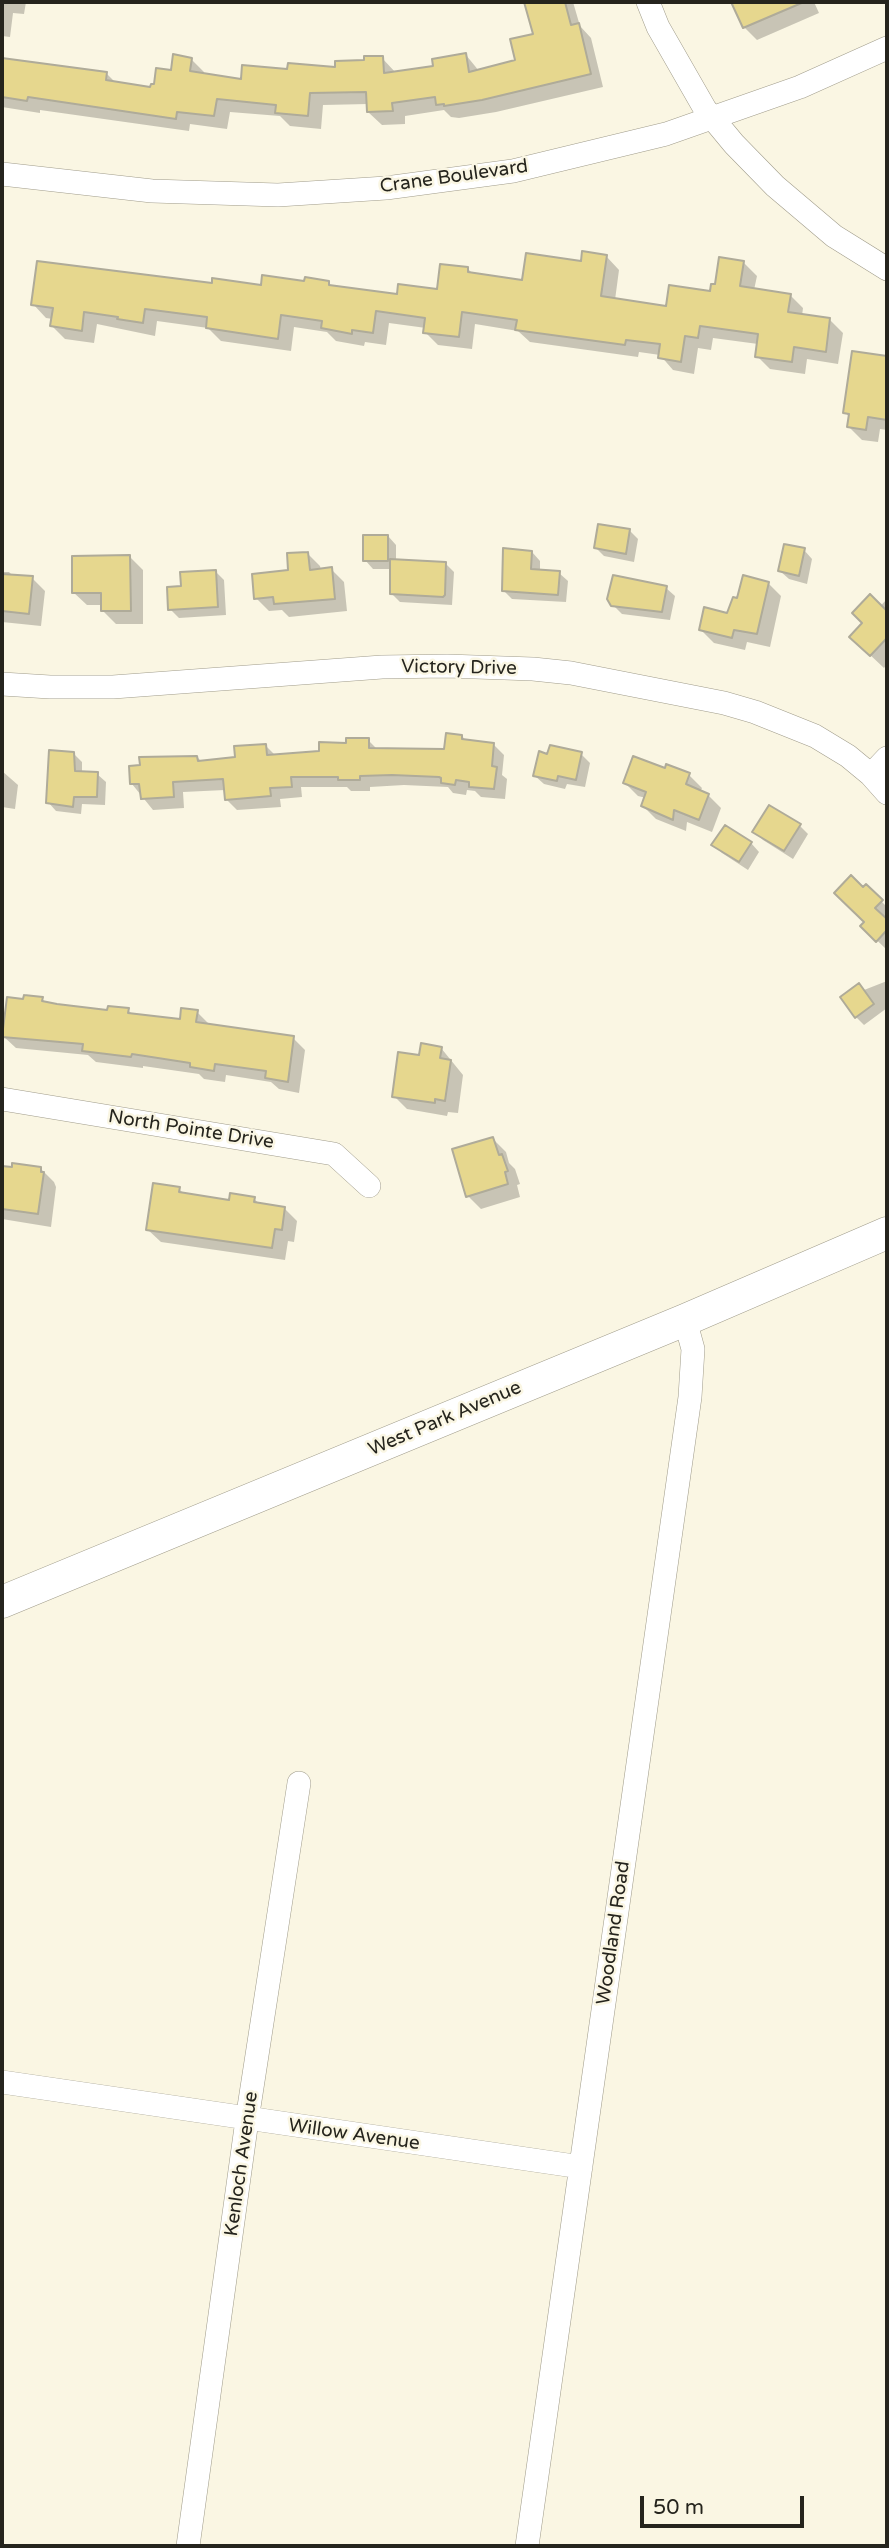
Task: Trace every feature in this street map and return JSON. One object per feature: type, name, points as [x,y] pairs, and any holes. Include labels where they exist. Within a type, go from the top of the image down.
[{"type":"main road","name":"West Park Avenue","points":[[2,1602],[685,1321],[887,1233]]},
{"type":"street","points":[[648,2],[659,27],[705,109],[713,118],[775,186],[834,236],[887,269]]},
{"type":"street","name":"Crane Boulevard","points":[[2,174],[164,192],[278,195],[386,188],[513,170],[666,134],[800,87],[887,48]]},
{"type":"street","name":"Victory Drive","points":[[2,684],[113,687],[382,667],[533,669],[724,703],[755,712],[815,736],[848,756],[887,793]]},
{"type":"street","points":[[871,775],[887,758]]},
{"type":"street","name":"North Pointe Drive","points":[[2,1099],[334,1154],[369,1185]]},
{"type":"street","name":"Woodland Road","points":[[527,2546],[690,1397],[693,1349],[685,1321]]},
{"type":"street","name":"Kenloch Avenue","points":[[188,2546],[247,2120],[299,1783]]},
{"type":"street","name":"Willow Avenue","points":[[2,2082],[581,2167]]},
{"type":"building","points":[[524,2],[565,2],[571,25],[579,23],[591,74],[482,100],[444,106],[436,105],[435,97],[392,103],[393,111],[367,112],[366,92],[310,93],[308,116],[275,113],[276,105],[217,99],[214,116],[177,112],[176,119],[28,97],[27,101],[2,97],[2,58],[107,72],[106,80],[150,87],[154,84],[156,68],[171,70],[173,54],[192,58],[190,71],[241,79],[242,65],[287,69],[288,63],[335,67],[335,61],[364,60],[364,56],[383,56],[384,73],[433,66],[432,59],[466,53],[469,72],[515,60],[510,39],[533,34]]},
{"type":"building","points":[[731,2],[804,2],[743,28]]},
{"type":"building","points":[[582,251],[607,255],[601,296],[666,306],[669,285],[710,291],[711,284],[715,284],[719,257],[744,261],[740,286],[791,294],[788,312],[830,318],[826,352],[794,347],[792,362],[755,357],[758,334],[700,326],[698,338],[685,336],[681,362],[658,358],[660,344],[626,340],[625,345],[515,330],[517,320],[462,312],[459,337],[423,333],[425,318],[376,311],[373,333],[352,330],[352,334],[321,328],[322,321],[281,315],[278,339],[206,328],[207,317],[145,309],[143,323],[84,312],[82,331],[50,326],[53,308],[31,305],[37,261],[212,283],[212,278],[261,285],[262,275],[304,281],[305,277],[329,281],[329,285],[397,294],[398,284],[437,289],[440,264],[468,267],[468,272],[522,280],[526,253],[581,261]]},
{"type":"building","points":[[852,351],[887,356],[887,420],[868,417],[866,430],[847,427],[849,414],[843,413]]},
{"type":"building","points":[[598,524],[630,529],[626,554],[594,548]]},
{"type":"building","points":[[363,535],[388,535],[388,561],[363,561]]},
{"type":"building","points":[[784,544],[805,548],[799,576],[778,571]]},
{"type":"building","points":[[503,548],[532,551],[531,569],[560,571],[558,595],[502,591]]},
{"type":"building","points":[[308,552],[310,570],[332,567],[335,599],[274,604],[273,597],[254,599],[252,574],[288,570],[287,553]]},
{"type":"building","points":[[130,555],[131,611],[101,611],[101,593],[72,593],[72,556]]},
{"type":"building","points":[[390,559],[446,562],[445,595],[390,594]]},
{"type":"building","points":[[216,570],[218,607],[168,610],[167,587],[181,586],[180,572]]},
{"type":"building","points":[[2,574],[33,576],[29,614],[2,611]]},
{"type":"building","points":[[613,575],[667,586],[662,612],[611,606],[607,599]]},
{"type":"building","points":[[743,575],[769,582],[757,634],[734,630],[732,638],[699,630],[704,607],[727,613],[733,597],[737,598]]},
{"type":"building","points":[[870,594],[887,611],[887,638],[870,656],[849,637],[862,623],[852,613]]},
{"type":"building","points":[[446,733],[462,735],[462,739],[494,743],[492,766],[497,767],[494,789],[469,787],[469,782],[456,780],[455,785],[441,783],[439,777],[392,775],[338,780],[338,777],[291,777],[292,787],[270,788],[271,796],[225,800],[223,779],[173,782],[174,797],[141,799],[139,784],[130,784],[129,766],[140,765],[139,757],[197,756],[198,761],[235,757],[234,746],[266,744],[267,755],[319,751],[319,742],[346,743],[346,738],[369,738],[369,748],[444,749]]},
{"type":"building","points":[[550,745],[582,752],[576,780],[558,776],[557,781],[533,776],[539,751],[547,754]]},
{"type":"building","points":[[49,750],[74,752],[75,771],[98,772],[97,797],[74,797],[73,807],[46,803]]},
{"type":"building","points":[[633,756],[665,768],[666,764],[690,773],[686,784],[709,794],[699,820],[674,810],[673,820],[641,806],[646,792],[623,783]]},
{"type":"building","points":[[769,805],[801,824],[784,851],[752,832]]},
{"type":"building","points":[[725,825],[752,842],[739,862],[711,845]]},
{"type":"building","points":[[851,875],[863,887],[866,884],[883,900],[875,908],[887,919],[887,930],[876,942],[860,926],[864,922],[834,893]]},
{"type":"building","points":[[859,983],[874,1004],[855,1018],[840,997]]},
{"type":"building","points":[[24,995],[43,997],[42,1001],[57,1004],[107,1010],[108,1006],[129,1008],[128,1013],[180,1019],[181,1008],[198,1010],[196,1022],[294,1036],[288,1082],[265,1078],[266,1071],[215,1064],[214,1071],[190,1067],[190,1063],[132,1054],[131,1057],[82,1051],[83,1044],[2,1037],[7,997],[23,999]]},
{"type":"building","points":[[421,1043],[442,1047],[440,1058],[451,1060],[445,1101],[435,1099],[435,1103],[392,1097],[398,1052],[419,1055]]},
{"type":"building","points":[[493,1137],[508,1171],[505,1172],[508,1184],[466,1197],[452,1149]]},
{"type":"building","points":[[12,1163],[41,1167],[41,1172],[44,1172],[38,1214],[2,1209],[2,1166],[12,1167]]},
{"type":"building","points":[[153,1183],[180,1187],[179,1192],[229,1200],[230,1193],[255,1197],[254,1202],[285,1207],[282,1230],[275,1229],[272,1248],[146,1230]]}]
